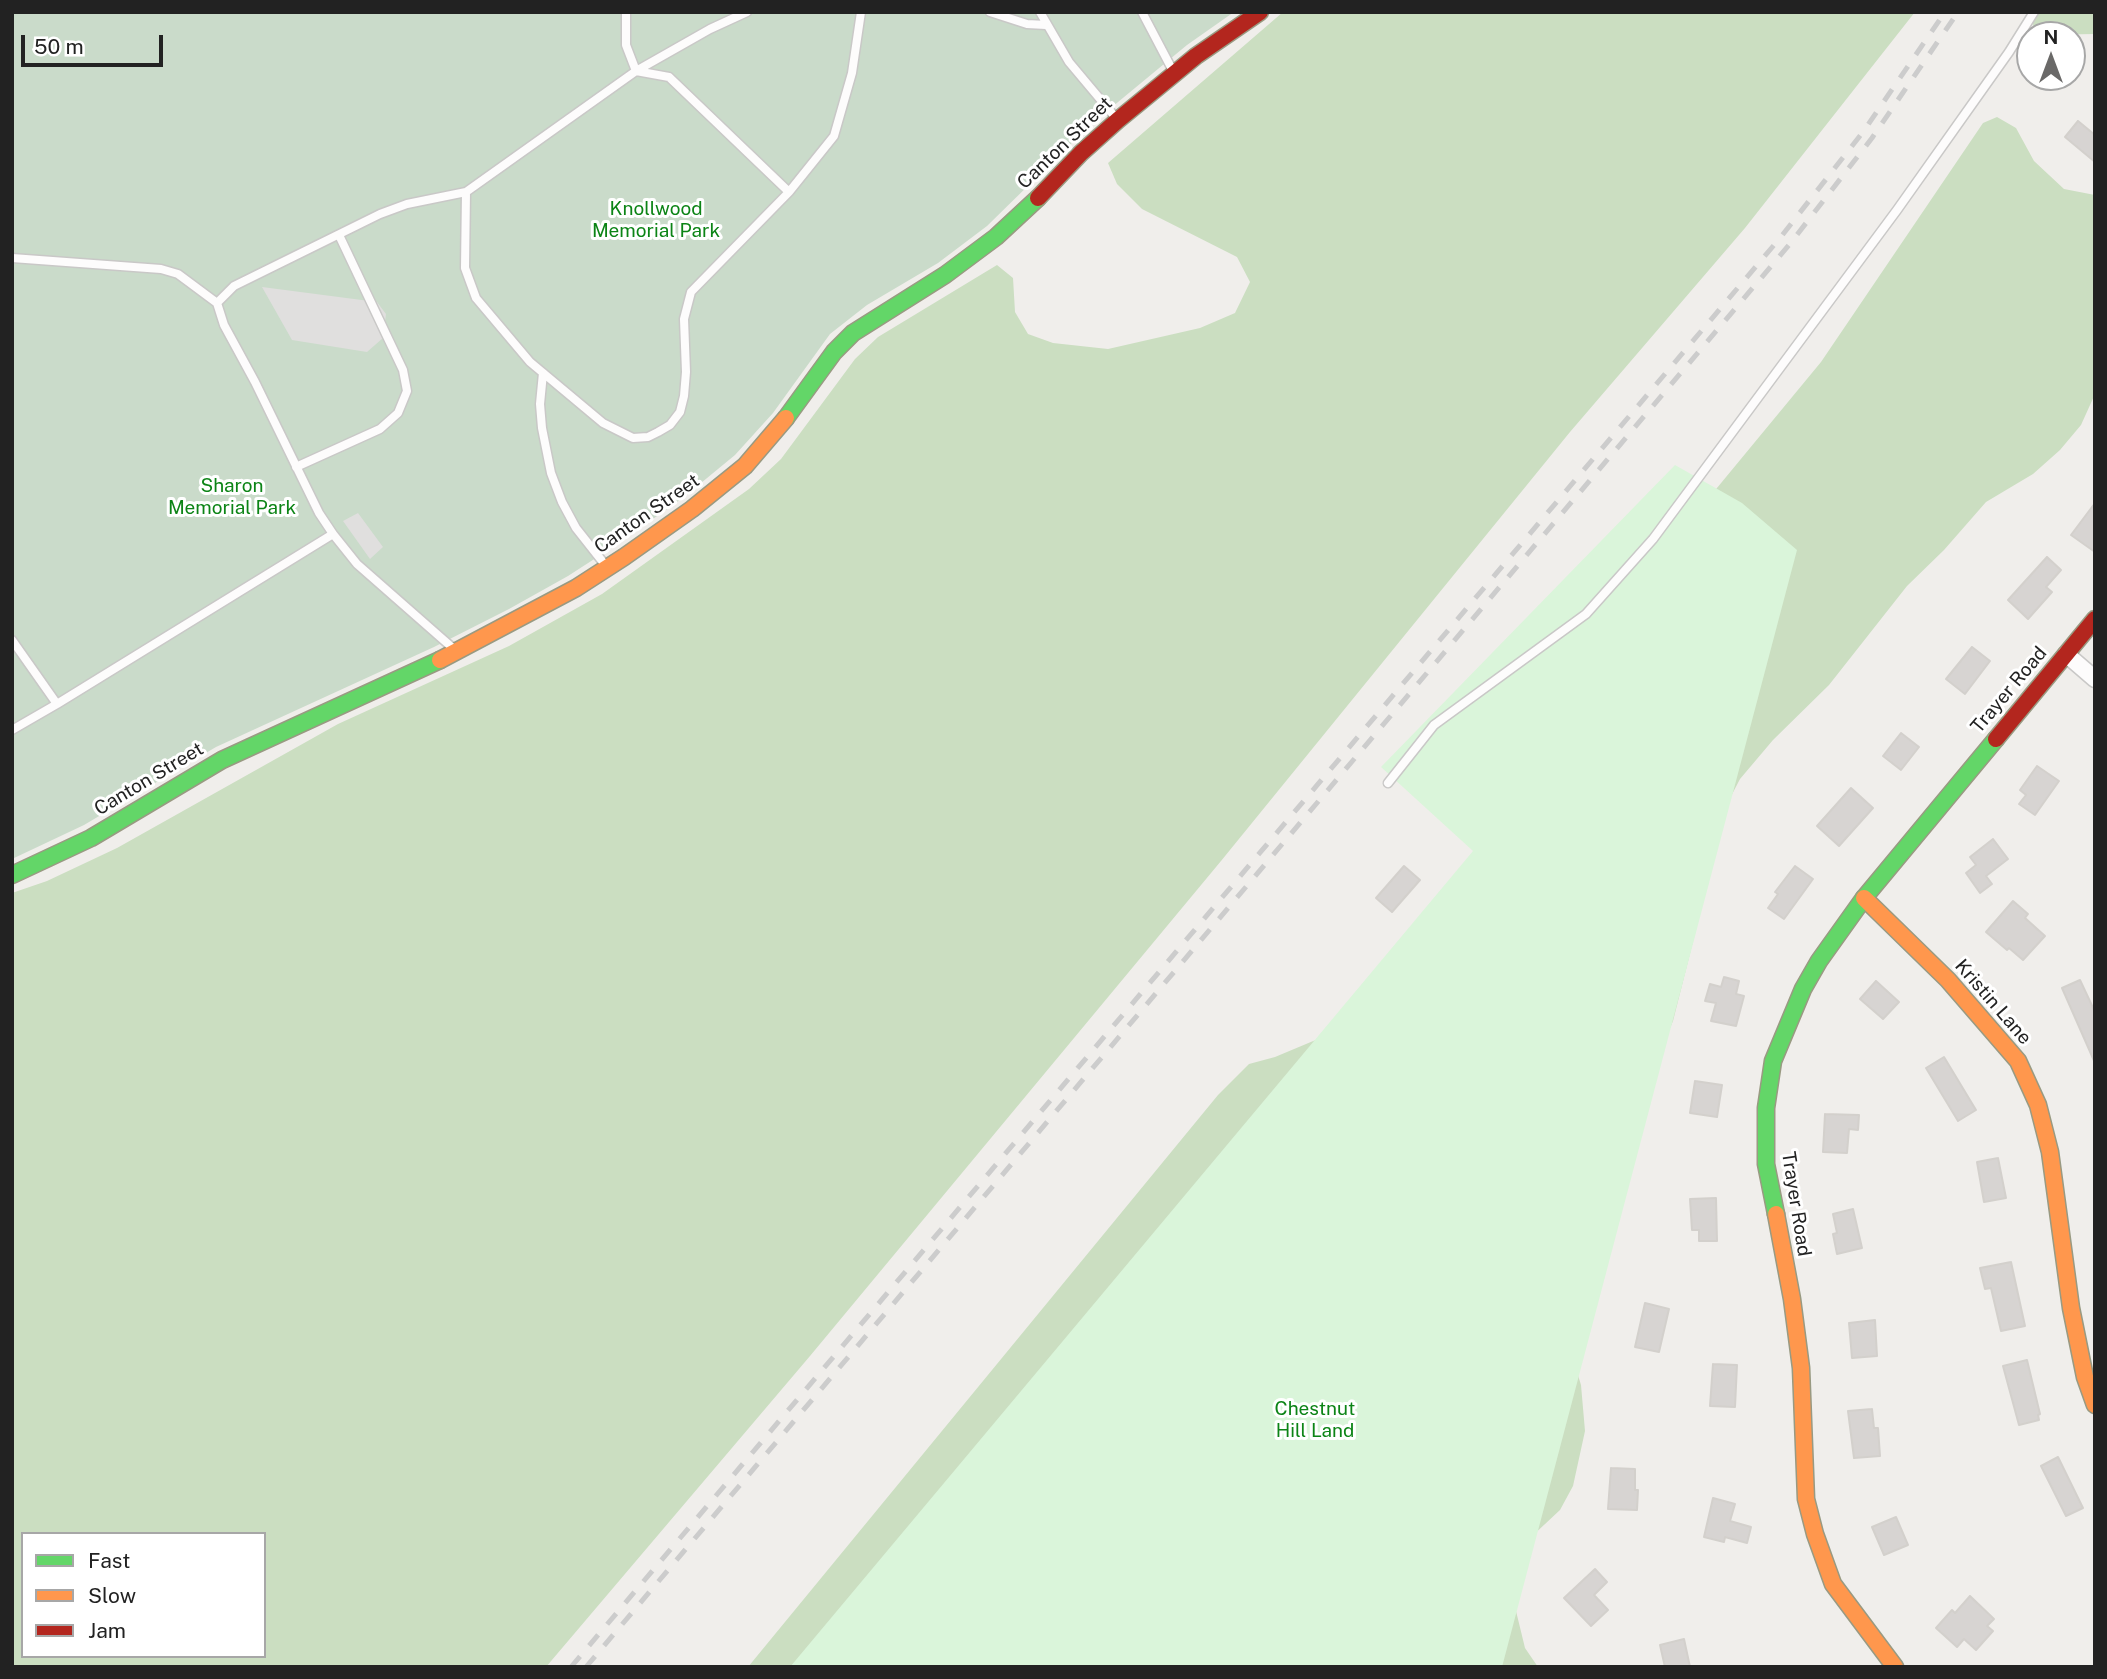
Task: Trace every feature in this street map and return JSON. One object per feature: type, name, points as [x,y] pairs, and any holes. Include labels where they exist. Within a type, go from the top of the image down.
[{"type":"street","name":"Canton Street","points":[[12,875],[91,838],[222,760],[456,652],[608,568],[692,509],[745,466],[784,421],[841,344],[883,312],[945,275],[996,237],[1023,214],[1080,153],[1118,120],[1174,74],[1260,12]]},
{"type":"street","name":"Trayer Road","points":[[1895,1667],[1833,1584],[1805,1499],[1801,1368],[1766,1164],[1766,1108],[1773,1061],[1803,989],[1819,961],[1864,898],[2095,620]]},
{"type":"street","points":[[2066,654],[2095,679]]},
{"type":"street","name":"Kristin Lane","points":[[1864,898],[1948,980],[2018,1061],[2038,1105],[2050,1152],[2071,1308],[2085,1377],[2095,1405]]},
{"type":"lane","points":[[626,12],[626,44],[636,71]]},
{"type":"lane","points":[[217,303],[234,286],[380,214],[407,204],[466,192],[636,71],[710,29],[747,12]]},
{"type":"lane","points":[[466,192],[464,246],[469,284],[476,298],[530,362],[603,423],[633,438],[648,437],[670,425],[680,412],[686,372],[684,319],[691,292],[789,192],[834,136],[852,73],[861,12]]},
{"type":"lane","points":[[990,12],[1027,24],[1046,25]]},
{"type":"lane","points":[[1040,12],[1069,62],[1118,120]]},
{"type":"lane","points":[[1142,12],[1174,74]]},
{"type":"lane","points":[[1388,783],[1434,725],[1586,614],[1653,539],[1897,210],[2009,52],[2034,12]]},
{"type":"lane","points":[[636,71],[669,77],[789,192]]},
{"type":"lane","points":[[296,467],[380,429],[398,413],[407,391],[403,370],[339,235]]},
{"type":"lane","points":[[12,258],[161,269],[178,274],[217,303],[224,325],[319,513],[333,534],[357,564],[456,652]]},
{"type":"lane","points":[[543,373],[540,404],[551,473],[576,528],[608,568]]},
{"type":"lane","points":[[12,730],[333,534]]},
{"type":"lane","points":[[12,640],[57,704]]},
{"type":"green space","points":[[12,12],[1234,12],[1187,45],[1089,126],[987,226],[938,263],[867,305],[830,334],[773,413],[735,455],[684,497],[616,545],[509,609],[434,647],[216,747],[84,825],[12,859]]},
{"type":"green space","points":[[1283,12],[1915,12],[1745,228],[1570,432],[1221,861],[810,1356],[546,1667],[12,1667],[12,893],[47,881],[117,848],[338,724],[509,646],[602,594],[749,489],[781,459],[855,359],[878,337],[997,265],[1013,278],[1015,312],[1028,334],[1053,343],[1108,349],[1200,328],[1235,313],[1250,282],[1237,257],[1142,209],[1117,184],[1108,163]]},
{"type":"green space","points":[[2032,12],[2095,12],[2095,34],[2086,34],[2086,21],[2033,21]]},
{"type":"green space","name":"Chestnut Hill Land","points":[[1997,117],[2016,128],[2034,161],[2064,189],[2095,195],[2095,394],[2081,425],[2060,450],[2033,474],[1986,502],[1944,550],[1907,586],[1829,685],[1773,740],[1740,779],[1716,825],[1699,918],[1673,1021],[1648,1081],[1566,1336],[1581,1385],[1585,1431],[1573,1486],[1560,1510],[1529,1539],[1516,1611],[1525,1648],[1538,1667],[748,1667],[1218,1095],[1249,1064],[1275,1057],[1318,1039],[1463,897],[1584,649],[1821,362],[1983,123]]},
{"type":"green space","name":"Chestnut Hill Land","points":[[1675,465],[1742,503],[1797,550],[1502,1667],[790,1667],[1473,851],[1381,767]]},
{"type":"shaded area","points":[[262,287],[377,302],[386,314],[383,338],[367,352],[292,340]]},
{"type":"shaded area","points":[[358,513],[383,547],[370,559],[343,521]]},
{"type":"building","points":[[2078,121],[2095,135],[2095,162],[2065,137]]},
{"type":"building","points":[[2095,503],[2095,552],[2071,535]]},
{"type":"building","points":[[2047,557],[2061,570],[2046,587],[2052,592],[2028,619],[2008,600]]},
{"type":"building","points":[[1972,647],[1990,661],[1965,694],[1946,679]]},
{"type":"building","points":[[1901,733],[1919,747],[1901,770],[1883,756]]},
{"type":"building","points":[[2037,766],[2059,781],[2035,815],[2019,804],[2026,795],[2020,790]]},
{"type":"building","points":[[1851,788],[1873,808],[1839,846],[1817,826]]},
{"type":"building","points":[[1993,839],[2008,859],[1986,876],[1992,884],[1980,893],[1966,873],[1976,865],[1970,857]]},
{"type":"building","points":[[1404,866],[1420,880],[1392,912],[1376,898]]},
{"type":"building","points":[[1795,866],[1813,879],[1784,919],[1768,908],[1778,894],[1775,892]]},
{"type":"building","points":[[2013,901],[2028,914],[2025,918],[2045,936],[2023,960],[1986,932]]},
{"type":"building","points":[[1724,977],[1739,981],[1736,994],[1744,996],[1736,1026],[1711,1021],[1716,1003],[1705,1001],[1710,984],[1721,987]]},
{"type":"building","points":[[2080,980],[2095,1012],[2095,1063],[2062,988]]},
{"type":"building","points":[[1876,981],[1899,1002],[1883,1019],[1860,999]]},
{"type":"building","points":[[1944,1057],[1976,1110],[1958,1121],[1926,1068]]},
{"type":"building","points":[[1695,1081],[1722,1085],[1717,1117],[1690,1113]]},
{"type":"building","points":[[1825,1114],[1859,1115],[1858,1130],[1849,1129],[1847,1153],[1823,1152]]},
{"type":"building","points":[[1998,1158],[2006,1198],[1984,1202],[1977,1162]]},
{"type":"building","points":[[1716,1198],[1717,1241],[1699,1241],[1699,1230],[1692,1230],[1690,1199]]},
{"type":"building","points":[[1853,1209],[1862,1248],[1837,1254],[1833,1214]]},
{"type":"building","points":[[2011,1262],[2025,1326],[2001,1331],[1991,1288],[1985,1289],[1980,1268]]},
{"type":"building","points":[[1645,1303],[1669,1309],[1659,1352],[1635,1347]]},
{"type":"building","points":[[1875,1320],[1877,1356],[1852,1358],[1849,1323]]},
{"type":"building","points":[[2027,1360],[2040,1414],[2039,1420],[2019,1425],[2003,1366]]},
{"type":"building","points":[[1713,1364],[1737,1365],[1735,1407],[1710,1406]]},
{"type":"building","points":[[1872,1409],[1874,1428],[1878,1428],[1880,1456],[1854,1458],[1848,1411]]},
{"type":"building","points":[[2058,1457],[2083,1508],[2066,1516],[2041,1466]]},
{"type":"building","points":[[1611,1468],[1635,1469],[1637,1510],[1608,1509]]},
{"type":"building","points":[[1713,1498],[1735,1504],[1730,1521],[1751,1527],[1747,1543],[1725,1537],[1724,1542],[1704,1537]]},
{"type":"building","points":[[1896,1517],[1908,1545],[1884,1555],[1872,1527]]},
{"type":"building","points":[[1595,1569],[1607,1582],[1594,1595],[1608,1610],[1591,1626],[1564,1598]]},
{"type":"building","points":[[1970,1596],[1994,1619],[1987,1626],[1993,1631],[1976,1650],[1964,1639],[1957,1647],[1936,1628],[1952,1610],[1955,1613]]},
{"type":"building","points":[[1684,1639],[1690,1667],[1665,1667],[1660,1645]]},
{"type":"railway","points":[[571,1667],[1780,238],[1863,132],[1945,12]]},
{"type":"railway","points":[[586,1667],[1789,245],[1872,138],[1958,12]]},
{"type":"traffic: fast","points":[[786,418],[834,352],[853,333],[945,275],[996,237],[1038,198]]},
{"type":"traffic: fast","points":[[12,875],[91,838],[222,760],[440,660]]},
{"type":"traffic: fast","points":[[1776,1214],[1766,1164],[1766,1108],[1773,1061],[1803,989],[1819,961],[1864,898],[1996,739]]},
{"type":"traffic: slow","points":[[440,660],[576,588],[624,557],[692,509],[745,466],[786,418]]},
{"type":"traffic: slow","points":[[1864,898],[1948,980],[2018,1061],[2038,1105],[2050,1152],[2071,1308],[2085,1377],[2095,1405]]},
{"type":"traffic: slow","points":[[1776,1214],[1792,1299],[1801,1368],[1806,1499],[1815,1534],[1833,1584],[1895,1667]]},
{"type":"traffic: jam","points":[[1038,198],[1081,153],[1118,120],[1196,56],[1260,12]]},
{"type":"traffic: jam","points":[[1996,739],[2095,619]]},
{"type":"park label","name":"Knollwood Memorial Park","points":[[656,220]]},
{"type":"park label","name":"Sharon Memorial Park","points":[[232,497]]}]
